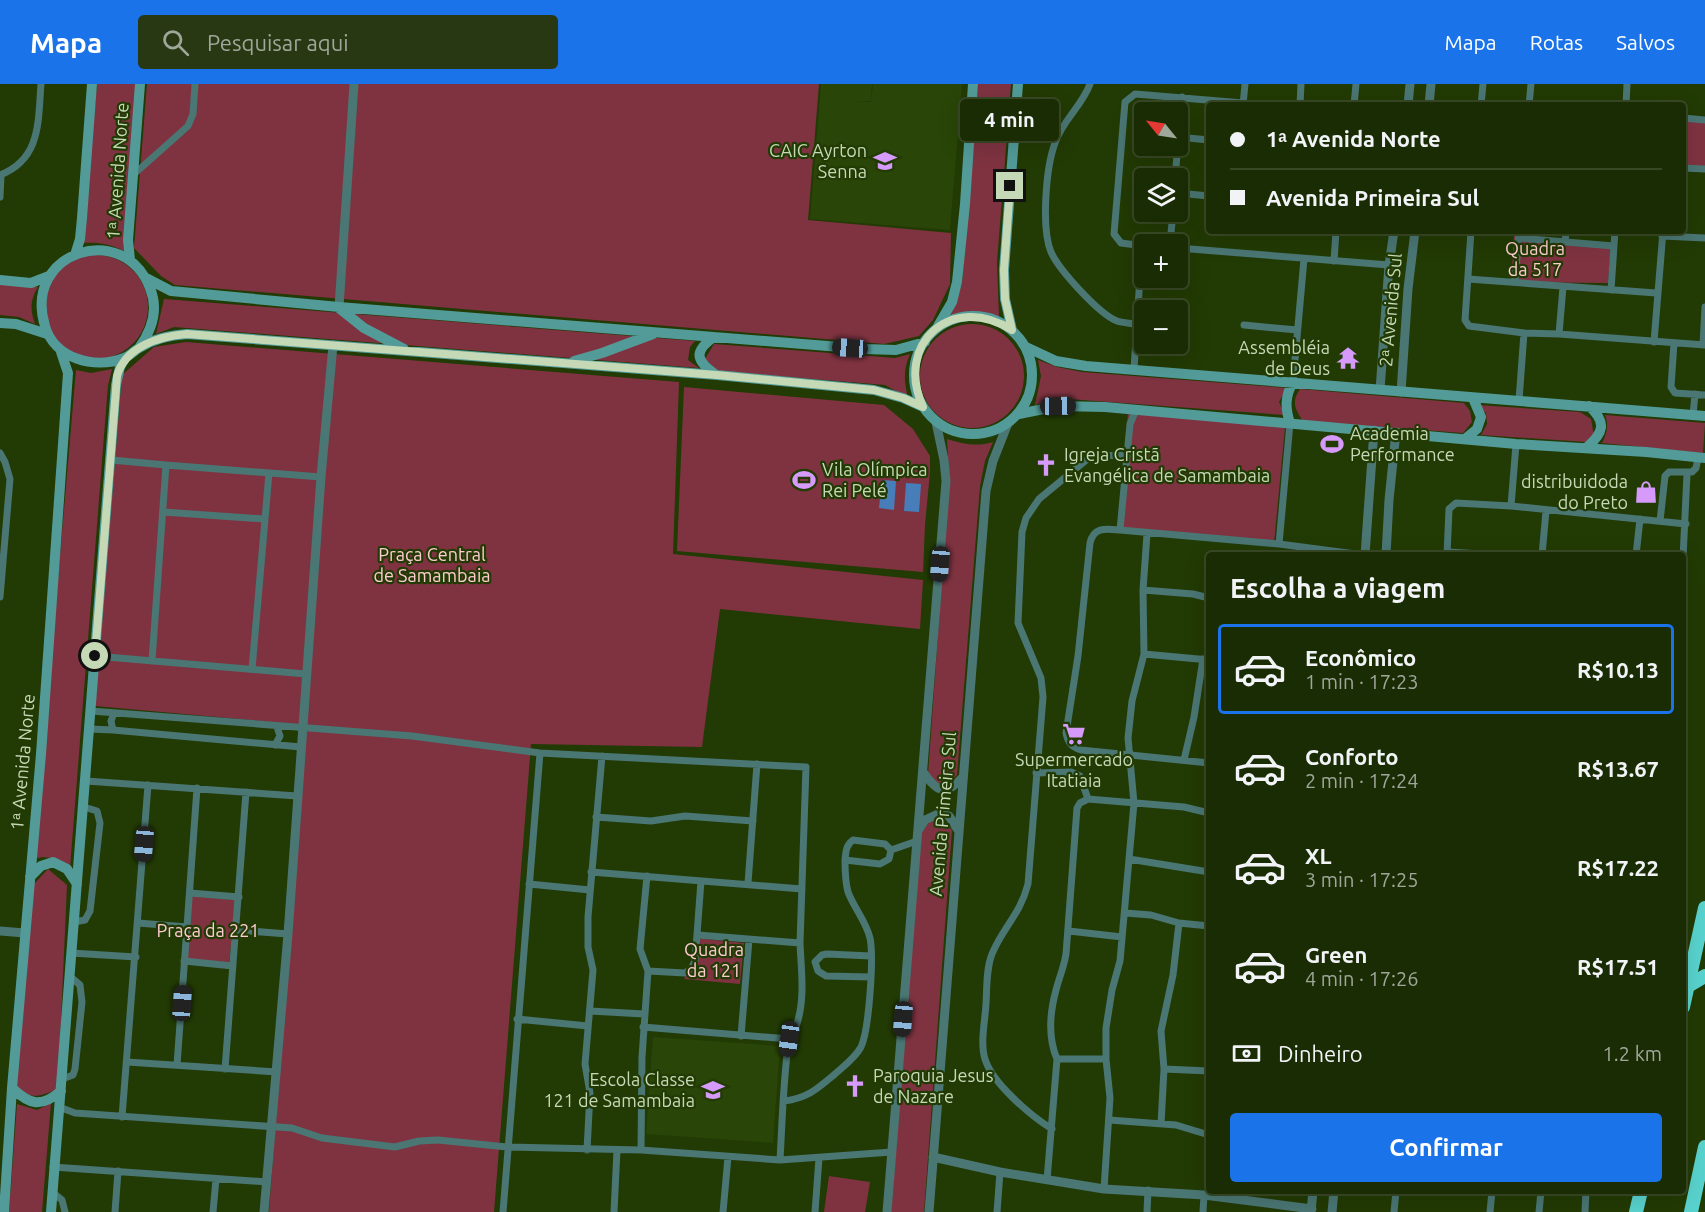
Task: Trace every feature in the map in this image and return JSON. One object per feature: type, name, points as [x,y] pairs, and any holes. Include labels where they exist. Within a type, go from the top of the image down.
[{"type":"highway","points":[[1686,994],[1705,908]]},
{"type":"highway","points":[[1688,986],[1705,976]]},
{"type":"highway","points":[[1691,1212],[1705,1147]]},
{"type":"highway","points":[[1636,1212],[1640,1194]]},
{"type":"main road","name":"1ᵃ Avenida Norte","points":[[75,255],[80,239],[92,84]]},
{"type":"main road","name":"1ᵃ Avenida Norte","points":[[130,261],[128,240],[140,84]]},
{"type":"main road","points":[[936,329],[949,321],[981,316],[998,321],[1012,330],[1026,348],[1032,364],[1032,382],[1028,399],[1019,414],[1008,423],[987,433],[964,434],[949,430],[936,422],[923,407],[916,392],[914,376],[917,358],[952,302],[957,282],[973,84]]},
{"type":"main road","points":[[1012,330],[1005,299],[1004,270],[1018,84]]},
{"type":"main road","points":[[125,358],[95,363],[77,359],[61,352],[47,334],[42,319],[42,290],[49,276],[60,263],[75,255],[94,250],[113,252],[130,261],[146,278],[171,291],[339,308],[866,349],[896,350],[925,342]]},
{"type":"main road","points":[[0,280],[31,283],[49,276]]},
{"type":"main road","points":[[139,348],[152,325],[154,311],[153,295],[146,278]]},
{"type":"main road","points":[[339,308],[364,328],[407,351]]},
{"type":"main road","points":[[0,322],[16,324],[47,334]]},
{"type":"main road","points":[[566,363],[602,353],[659,332]]},
{"type":"main road","points":[[51,1212],[117,376],[125,358],[139,348],[174,335],[187,334],[717,375],[874,390],[903,398],[923,407]]},
{"type":"main road","points":[[714,337],[704,344],[699,354],[700,361],[705,368],[717,375]]},
{"type":"main road","points":[[1026,348],[1056,361],[1086,366],[1705,416]]},
{"type":"main road","name":"1ᵃ Avenida Norte","points":[[4,1212],[12,1088],[42,742],[68,373],[61,352]]},
{"type":"main road","points":[[1290,423],[1286,402],[1293,382]]},
{"type":"main road","points":[[1466,438],[1472,435],[1480,423],[1481,417],[1473,398]]},
{"type":"main road","points":[[1019,414],[1058,406],[1105,407],[1516,444],[1702,458]]},
{"type":"main road","points":[[1586,448],[1598,436],[1602,427],[1598,413],[1589,406]]},
{"type":"main road","points":[[30,877],[45,864],[57,863],[70,872],[77,885]]},
{"type":"main road","points":[[12,1088],[26,1100],[36,1103],[46,1101],[61,1092]]},
{"type":"street","points":[[0,197],[1,175],[24,160],[34,145],[41,84]]},
{"type":"street","points":[[133,175],[188,126],[193,114],[195,84]]},
{"type":"street","points":[[339,308],[354,84]]},
{"type":"street","points":[[1090,84],[1086,94],[1055,140],[1050,157],[1047,236],[1052,253],[1060,267],[1092,303],[1103,314],[1119,322],[1134,324]]},
{"type":"street","points":[[1243,102],[1245,84]]},
{"type":"street","points":[[1300,102],[1301,84]]},
{"type":"street","points":[[1354,102],[1356,84]]},
{"type":"street","points":[[1408,102],[1410,84]]},
{"type":"street","points":[[1429,102],[1431,84]]},
{"type":"street","points":[[1481,102],[1483,84]]},
{"type":"street","points":[[1529,102],[1531,84]]},
{"type":"street","points":[[1626,102],[1627,84]]},
{"type":"street","points":[[1134,245],[1121,243],[1114,234],[1124,106],[1128,99],[1135,94],[1226,102]]},
{"type":"street","points":[[1182,97],[1182,102]]},
{"type":"street","points":[[1686,118],[1705,120]]},
{"type":"street","points":[[1188,138],[1206,140]]},
{"type":"street","points":[[1686,168],[1705,170]]},
{"type":"street","points":[[1188,194],[1206,196]]},
{"type":"street","points":[[1334,261],[1336,234]]},
{"type":"street","name":"2ᵃ Avenida Sul","points":[[1380,390],[1389,265],[1394,234]]},
{"type":"street","name":"2ᵃ Avenida Sul","points":[[1401,392],[1408,289],[1415,234]]},
{"type":"street","points":[[1471,234],[1466,324],[1474,328],[1704,345],[1705,307]]},
{"type":"street","points":[[1565,242],[1566,234]]},
{"type":"street","points":[[1611,290],[1615,234]]},
{"type":"street","points":[[1654,342],[1656,293],[1663,234]]},
{"type":"street","points":[[1671,234],[1705,238]]},
{"type":"street","points":[[1515,282],[1519,235],[1614,246]]},
{"type":"street","points":[[1188,249],[1389,265]]},
{"type":"street","points":[[1293,382],[1304,259]]},
{"type":"street","points":[[1468,279],[1656,293]]},
{"type":"street","points":[[1558,334],[1563,287]]},
{"type":"street","points":[[1244,325],[1297,330]]},
{"type":"street","points":[[1519,400],[1524,333]]},
{"type":"street","points":[[1674,343],[1671,387],[1676,393],[1705,395]]},
{"type":"street","points":[[264,1212],[288,934],[321,477],[333,345]]},
{"type":"street","points":[[1134,369],[1135,354]]},
{"type":"street","points":[[1693,415],[1695,394]]},
{"type":"street","points":[[1120,530],[1130,410]]},
{"type":"street","name":"Avenida Primeira Sul","points":[[887,1212],[946,481],[945,460],[936,422]]},
{"type":"street","name":"Avenida Primeira Sul","points":[[928,1212],[986,491],[993,461],[1008,423]]},
{"type":"street","points":[[1279,544],[1290,423]]},
{"type":"street","points":[[1364,552],[1374,430]]},
{"type":"street","points":[[1386,552],[1396,432]]},
{"type":"street","points":[[1511,506],[1516,444]]},
{"type":"street","points":[[0,453],[9,471],[10,479],[0,597]]},
{"type":"street","points":[[1052,1129],[1024,1109],[993,1073],[985,1060],[983,1045],[992,955],[998,941],[1018,912],[1028,884],[1042,697],[1041,678],[1017,623],[1022,532],[1026,518],[1039,499],[1084,461],[1094,456],[1128,455]]},
{"type":"street","points":[[1660,521],[1665,476],[1669,472],[1687,474],[1696,468],[1702,458]]},
{"type":"street","points":[[111,459],[321,477]]},
{"type":"street","points":[[152,661],[166,465]]},
{"type":"street","points":[[252,669],[269,473]]},
{"type":"street","points":[[1684,552],[1687,474]]},
{"type":"street","points":[[1447,552],[1449,509],[1453,504],[1511,506],[1686,524]]},
{"type":"street","points":[[1542,552],[1546,511]]},
{"type":"street","points":[[164,512],[264,519]]},
{"type":"street","points":[[1636,552],[1640,519]]},
{"type":"street","points":[[1206,763],[1081,750],[1070,744],[1066,733],[1078,656],[1091,537],[1101,529],[1120,530],[1279,544],[1308,552]]},
{"type":"street","points":[[1104,1189],[1110,1098],[1106,1028],[1112,990],[1120,961],[1130,859],[1134,803],[1128,738],[1132,700],[1144,654],[1143,590],[1147,534]]},
{"type":"street","points":[[1143,590],[1206,597]]},
{"type":"street","points":[[1144,654],[1206,660],[1184,760]]},
{"type":"street","points":[[95,656],[306,674]]},
{"type":"street","points":[[91,711],[412,736],[540,753],[806,767],[800,942],[801,1004],[797,1025],[789,1039],[780,1160]]},
{"type":"street","points":[[113,730],[111,721],[114,713]]},
{"type":"street","points":[[275,745],[280,736],[277,727]]},
{"type":"street","points":[[90,729],[301,747]]},
{"type":"street","points":[[502,1212],[540,753]]},
{"type":"street","points":[[587,1150],[590,1093],[585,1064],[593,970],[588,935],[591,872],[602,756]]},
{"type":"street","points":[[748,884],[757,764]]},
{"type":"street","points":[[923,772],[933,785],[944,790],[952,789],[963,777]]},
{"type":"street","points":[[1036,773],[1071,772],[1080,776],[1088,799]]},
{"type":"street","points":[[86,781],[297,796]]},
{"type":"street","points":[[122,1117],[148,784]]},
{"type":"street","points":[[177,1065],[197,788]]},
{"type":"street","points":[[225,1069],[246,792]]},
{"type":"street","points":[[1047,1180],[1057,1059],[1050,1031],[1056,990],[1065,965],[1069,931],[1075,814],[1080,803],[1088,799],[1184,807],[1206,812]]},
{"type":"street","points":[[74,922],[85,920],[90,911],[100,823],[97,811],[84,807]]},
{"type":"street","points":[[918,831],[925,820],[940,813],[949,816],[958,830]]},
{"type":"street","points":[[596,817],[651,821],[685,816],[753,821]]},
{"type":"street","points":[[784,1101],[803,1098],[812,1092],[855,1055],[861,1047],[872,977],[870,936],[848,892],[845,876],[846,849],[854,840],[885,844],[891,850]]},
{"type":"street","points":[[891,850],[917,841]]},
{"type":"street","points":[[845,860],[880,864],[889,859],[891,850]]},
{"type":"street","points":[[1130,859],[1206,872]]},
{"type":"street","points":[[591,872],[802,889]]},
{"type":"street","points":[[642,1150],[643,1027],[648,971],[640,949],[647,876]]},
{"type":"street","points":[[648,971],[679,973],[688,971],[695,961],[701,881]]},
{"type":"street","points":[[529,884],[590,890]]},
{"type":"street","points":[[190,893],[239,897]]},
{"type":"street","points":[[1125,913],[1206,926]]},
{"type":"street","points":[[138,923],[187,927]]},
{"type":"street","points":[[1161,1124],[1164,1069],[1161,1031],[1173,975],[1179,923]]},
{"type":"street","points":[[236,930],[288,934]]},
{"type":"street","points":[[0,931],[25,933]]},
{"type":"street","points":[[1069,931],[1122,937]]},
{"type":"street","points":[[698,935],[800,942]]},
{"type":"street","points":[[741,1036],[749,940]]},
{"type":"street","points":[[71,953],[136,957]]},
{"type":"street","points":[[871,956],[827,954],[822,955],[815,962],[818,971],[826,976],[872,977]]},
{"type":"street","points":[[184,961],[233,966]]},
{"type":"street","points":[[590,1011],[644,1014]]},
{"type":"street","points":[[517,1019],[588,1026]]},
{"type":"street","points":[[643,1027],[789,1039]]},
{"type":"street","points":[[1057,1059],[1106,1059]]},
{"type":"street","points":[[127,1062],[277,1072]]},
{"type":"street","points":[[1164,1069],[1206,1071]]},
{"type":"street","points":[[59,1107],[75,1113],[292,1128],[314,1136],[395,1147],[419,1141],[438,1140],[507,1147],[642,1150],[780,1160],[892,1152]]},
{"type":"street","points":[[58,1121],[75,1113]]},
{"type":"street","points":[[1109,1119],[1176,1125],[1206,1134]]},
{"type":"street","points":[[614,1212],[617,1150]]},
{"type":"street","points":[[723,1212],[728,1157]]},
{"type":"street","points":[[933,1157],[1000,1172],[1104,1189],[1204,1195],[1311,1211],[1313,1194]]},
{"type":"street","points":[[815,1212],[819,1158]]},
{"type":"street","points":[[53,1167],[267,1182]]},
{"type":"street","points":[[115,1212],[118,1171]]},
{"type":"street","points":[[997,1212],[1000,1172]]},
{"type":"street","points":[[213,1212],[216,1179]]},
{"type":"street","points":[[1147,1212],[1148,1190]]},
{"type":"street","points":[[52,1192],[62,1200],[65,1212]]},
{"type":"street","points":[[1250,1202],[1251,1194]]},
{"type":"street","points":[[1332,1212],[1334,1194]]},
{"type":"street","points":[[1394,1212],[1396,1194]]},
{"type":"street","points":[[1490,1212],[1492,1194]]},
{"type":"street","points":[[1539,1212],[1541,1194]]},
{"type":"street","points":[[1585,1212],[1586,1194]]},
{"type":"street","points":[[1203,1212],[1204,1195]]},
{"type":"shaded area","name":"CAIC Ayrton Senna","points":[[821,84],[872,84],[871,101],[856,101],[871,102],[873,84],[962,84],[950,230],[810,219]]},
{"type":"shaded area","name":"Escola Classe 121 de Samambaia","points":[[653,1037],[780,1046],[773,1143],[646,1134]]},
{"type":"green space","points":[[97,84],[136,84],[124,251],[104,244],[83,243]]},
{"type":"green space","points":[[147,84],[819,84],[808,220],[951,233],[950,284],[933,320],[919,336],[884,344],[175,285],[161,276],[134,248]]},
{"type":"green space","points":[[978,84],[1011,84],[997,262],[999,317],[973,311],[950,316],[962,284]]},
{"type":"green space","points":[[1686,117],[1705,118],[1705,168],[1686,167]]},
{"type":"green space","name":"Quadra da 517","points":[[1514,234],[1611,245],[1608,283],[1511,282]]},
{"type":"green space","points":[[96,255],[116,259],[133,270],[144,287],[148,307],[144,327],[133,344],[116,355],[96,359],[76,355],[59,344],[48,327],[44,307],[48,287],[59,270],[76,259]]},
{"type":"green space","points":[[0,284],[38,287],[33,296],[32,305],[35,324],[19,317],[0,315]]},
{"type":"green space","points":[[164,299],[695,341],[690,347],[688,360],[699,368],[174,327],[156,334]]},
{"type":"green space","points":[[972,324],[992,328],[1009,339],[1020,356],[1024,376],[1020,396],[1009,413],[992,424],[972,428],[952,424],[935,413],[924,396],[920,376],[924,356],[935,339],[952,328]]},
{"type":"green space","name":"Praça Central de Samambaia","points":[[186,342],[679,382],[673,554],[923,580],[920,629],[720,609],[702,747],[531,744],[494,1212],[269,1212],[305,725],[95,706],[122,375],[154,347]]},
{"type":"green space","points":[[714,344],[895,358],[910,354],[905,376],[908,398],[885,385],[718,371],[705,359]]},
{"type":"green space","points":[[1038,360],[1082,372],[1287,388],[1279,402],[1285,415],[1055,398],[1035,405],[1041,376]]},
{"type":"green space","points":[[112,369],[108,385],[70,868],[49,858],[34,859],[76,370],[91,373]]},
{"type":"green space","name":"Vila Olímpica Rei Pelé","points":[[684,387],[884,405],[913,429],[930,456],[923,572],[677,551]]},
{"type":"green space","points":[[1300,389],[1464,403],[1470,411],[1472,422],[1463,433],[1303,421],[1295,405]]},
{"type":"green space","points":[[1478,405],[1580,412],[1591,419],[1594,436],[1586,442],[1481,435],[1487,424],[1486,413]]},
{"type":"green space","points":[[1128,413],[1285,427],[1274,544],[1117,530]]},
{"type":"green space","points":[[1605,415],[1705,423],[1703,453],[1602,443],[1607,429]]},
{"type":"green space","points":[[947,439],[970,444],[993,442],[985,461],[980,486],[957,775],[946,787],[933,786],[928,775],[949,479]]},
{"type":"green space","points":[[931,820],[943,820],[952,830],[924,1212],[891,1212],[921,833]]},
{"type":"green space","points":[[48,869],[67,885],[58,1089],[36,1096],[13,1089],[33,885]]},
{"type":"green space","name":"Praça da 221","points":[[188,896],[235,900],[229,966],[182,962]]},
{"type":"green space","name":"Quadra da 121","points":[[695,938],[744,943],[740,984],[684,979],[693,966]]},
{"type":"green space","points":[[51,1103],[42,1212],[9,1212],[17,1104],[37,1110]]},
{"type":"green space","points":[[829,1176],[870,1182],[865,1212],[824,1212]]},
{"type":"water","points":[[882,480],[896,481],[894,510],[879,508]]},
{"type":"water","points":[[906,483],[921,484],[919,512],[904,511]]},
{"type":"place","name":"CAIC Ayrton Senna","points":[[885,161]]},
{"type":"place","name":"Assembléia de Deus","points":[[1348,358]]},
{"type":"place","name":"Academia Performance","points":[[1332,444]]},
{"type":"place","name":"Igreja Cristã Evangélica de Samambaia","points":[[1046,465]]},
{"type":"place","name":"Vila Olímpica Rei Pelé","points":[[804,480]]},
{"type":"place","name":"distribuidoda do Preto","points":[[1646,492]]},
{"type":"place","name":"Supermercado Itatiaia","points":[[1074,734]]},
{"type":"place","name":"Paroquia Jesus de Nazare","points":[[855,1086]]},
{"type":"place","name":"Escola Classe 121 de Samambaia","points":[[713,1090]]},
{"type":"route","points":[[95,656],[117,376],[125,358],[139,348],[162,338],[187,334],[717,375],[874,390],[903,398],[923,407],[916,392],[914,376],[917,358],[925,342],[936,329],[949,321],[981,316],[998,321],[1012,330],[1005,299],[1004,270],[1010,186]]}]
